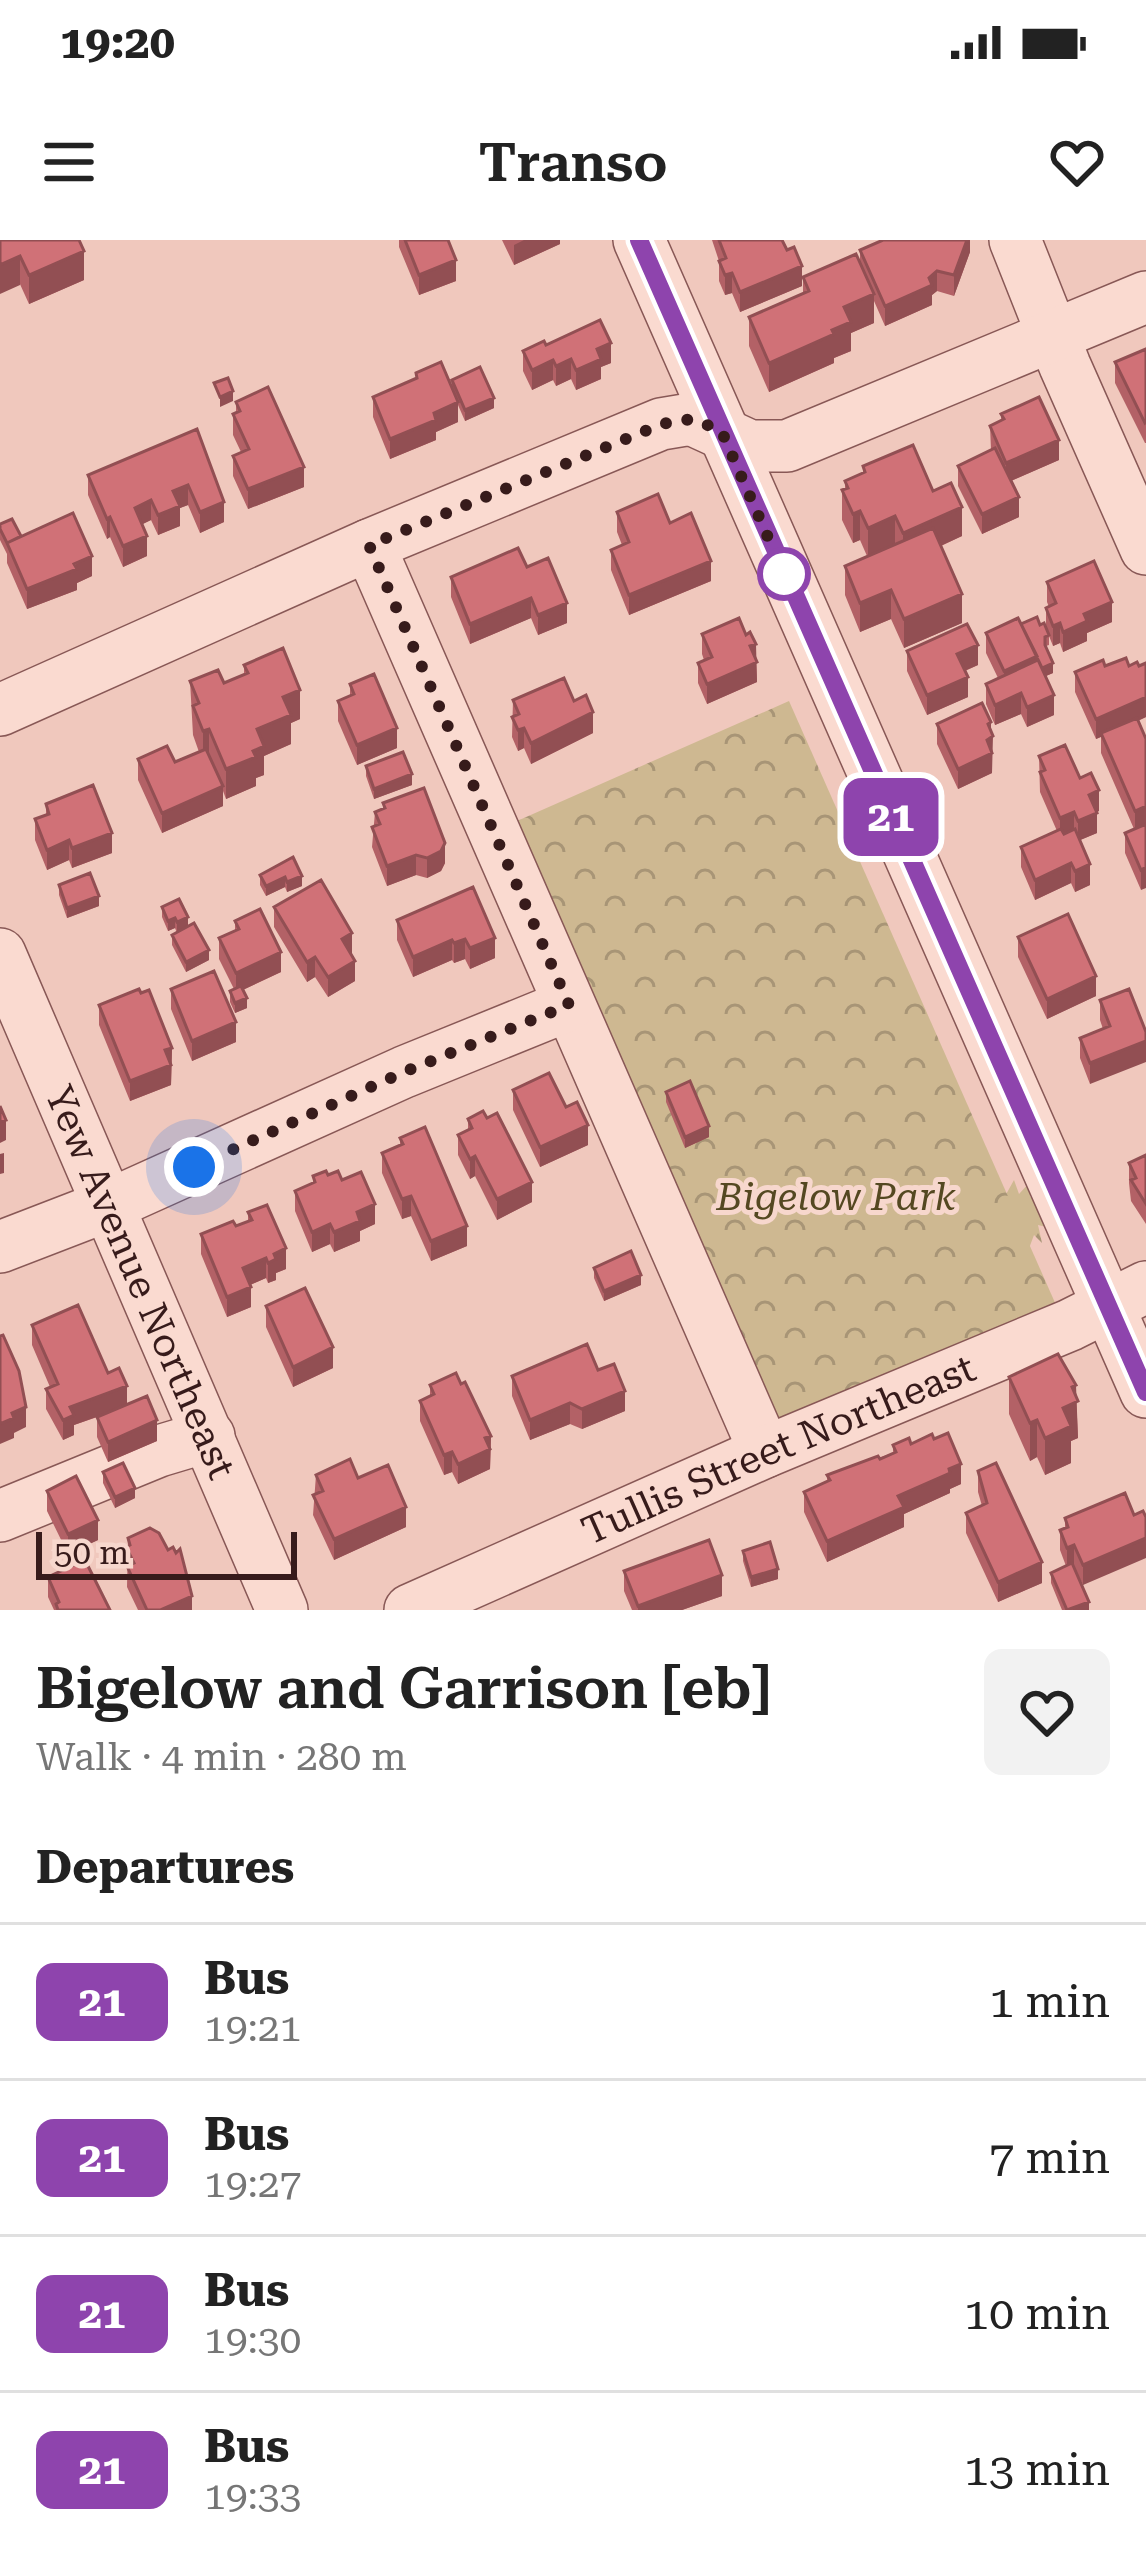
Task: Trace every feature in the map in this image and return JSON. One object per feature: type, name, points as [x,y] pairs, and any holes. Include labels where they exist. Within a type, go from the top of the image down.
[{"type":"street","points":[[639,240],[721,430],[1126,1296],[1146,1392]]},
{"type":"street","points":[[1015,240],[1146,549]]},
{"type":"street","points":[[0,710],[369,545],[662,424],[691,419],[750,446],[787,446],[1146,297]]},
{"type":"street","points":[[369,545],[765,1452]]},
{"type":"street","name":"Yew Avenue Northeast","points":[[0,954],[282,1610]]},
{"type":"street","points":[[0,1247],[110,1205],[404,1072],[569,1005]]},
{"type":"street","name":"Tullis Street Northeast","points":[[410,1610],[765,1452],[1070,1325],[1126,1296]]},
{"type":"street","points":[[0,1516],[159,1450],[209,1436]]},
{"type":"green space","name":"Bigelow Park","points":[[789,701],[1060,1314],[772,1441],[501,828]]},
{"type":"green space","points":[[1014,1180],[1019,1194],[1031,1181],[1030,1197],[1043,1192],[1054,1207],[1041,1218],[1055,1229],[1038,1225],[1042,1243],[1034,1235],[1028,1251],[1004,1198]]},
{"type":"building","points":[[0,240],[79,240],[84,251],[29,275],[20,256],[0,265]]},
{"type":"building","points":[[405,240],[448,240],[456,260],[419,275]]},
{"type":"building","points":[[719,240],[782,240],[787,250],[794,247],[802,266],[740,292],[732,273],[725,275],[719,261],[726,258]]},
{"type":"building","points":[[883,240],[967,240],[954,275],[937,271],[929,278],[932,285],[885,306],[860,250]]},
{"type":"building","points":[[856,254],[874,294],[844,307],[851,322],[832,330],[834,334],[769,363],[749,317],[809,291],[803,277]]},
{"type":"building","points":[[600,320],[611,343],[597,349],[601,359],[576,370],[571,359],[556,366],[553,360],[532,370],[523,351]]},
{"type":"building","points":[[1146,349],[1146,422],[1145,423],[1115,362]]},
{"type":"building","points":[[441,362],[458,402],[434,413],[436,420],[390,439],[373,397]]},
{"type":"building","points":[[480,367],[494,398],[465,410],[452,380]]},
{"type":"building","points":[[228,378],[233,391],[220,397],[214,383]]},
{"type":"building","points":[[268,387],[304,467],[248,489],[233,456],[249,449],[233,414],[240,411],[236,402]]},
{"type":"building","points":[[1039,397],[1059,440],[1006,463],[990,426],[1004,419],[1001,414]]},
{"type":"building","points":[[197,429],[224,502],[200,512],[188,485],[173,491],[180,506],[158,515],[151,500],[135,508],[147,536],[123,546],[88,475]]},
{"type":"building","points":[[913,445],[933,491],[951,483],[962,507],[903,533],[895,516],[868,528],[860,511],[853,514],[842,490],[848,488],[845,481],[865,472],[863,466]]},
{"type":"building","points":[[995,448],[1019,497],[982,514],[958,466]]},
{"type":"building","points":[[658,494],[670,523],[691,513],[711,561],[629,595],[611,550],[629,542],[617,512]]},
{"type":"building","points":[[73,513],[92,556],[74,564],[77,569],[27,589],[7,543]]},
{"type":"building","points":[[12,519],[21,536],[7,543],[0,524]]},
{"type":"building","points":[[933,528],[962,594],[904,619],[891,590],[860,603],[845,566]]},
{"type":"building","points":[[518,548],[527,567],[548,558],[567,603],[538,615],[531,598],[470,624],[451,577]]},
{"type":"building","points":[[1094,561],[1112,602],[1084,614],[1087,621],[1063,632],[1060,623],[1053,626],[1046,608],[1056,603],[1047,582]]},
{"type":"building","points":[[1037,617],[1049,635],[1045,645],[1053,663],[1042,668],[1021,624]]},
{"type":"building","points":[[739,618],[756,644],[750,646],[757,662],[707,684],[698,663],[712,657],[702,634]]},
{"type":"building","points":[[1018,618],[1037,656],[1004,671],[986,633]]},
{"type":"building","points":[[967,624],[978,645],[957,654],[968,677],[927,695],[907,651]]},
{"type":"building","points":[[283,648],[300,690],[283,697],[291,715],[257,729],[264,746],[253,751],[256,757],[226,769],[209,729],[203,731],[190,681],[218,670],[224,683],[248,673],[244,665]]},
{"type":"building","points":[[1126,658],[1129,666],[1146,663],[1146,697],[1096,719],[1075,672],[1103,660],[1105,666]]},
{"type":"building","points":[[1038,660],[1054,695],[1027,707],[1021,693],[995,705],[986,684]]},
{"type":"building","points":[[374,674],[397,728],[357,745],[338,701],[354,694],[350,684]]},
{"type":"building","points":[[564,678],[574,701],[586,695],[593,712],[531,743],[512,717],[519,714],[513,700]]},
{"type":"building","points":[[982,703],[991,722],[993,736],[987,740],[992,753],[958,769],[937,724]]},
{"type":"building","points":[[1137,718],[1146,739],[1146,806],[1135,811],[1101,733]]},
{"type":"building","points":[[1065,745],[1080,778],[1091,773],[1099,790],[1089,795],[1097,813],[1078,821],[1074,812],[1060,818],[1040,772],[1045,770],[1039,756]]},
{"type":"building","points":[[167,746],[175,762],[206,749],[223,786],[162,813],[138,759]]},
{"type":"building","points":[[403,752],[412,774],[374,789],[366,766]]},
{"type":"building","points":[[93,785],[112,833],[72,848],[69,840],[47,850],[35,819],[49,814],[46,804]]},
{"type":"building","points":[[424,788],[445,843],[427,858],[416,855],[387,866],[372,827],[380,824],[375,812],[385,808],[383,803]]},
{"type":"building","points":[[1146,824],[1146,867],[1141,870],[1125,833]]},
{"type":"building","points":[[1061,829],[1064,834],[1075,829],[1090,864],[1075,871],[1071,863],[1035,880],[1021,847]]},
{"type":"building","points":[[293,857],[302,876],[266,886],[260,875]]},
{"type":"building","points":[[90,873],[99,896],[67,908],[59,885]]},
{"type":"building","points":[[321,880],[352,933],[342,939],[355,961],[328,977],[315,957],[307,962],[274,907]]},
{"type":"building","points":[[473,887],[495,938],[470,948],[465,939],[452,940],[413,957],[397,920]]},
{"type":"building","points":[[179,899],[188,917],[168,921],[162,907]]},
{"type":"building","points":[[260,909],[281,952],[236,973],[219,938],[239,929],[235,921]]},
{"type":"building","points":[[1068,914],[1096,976],[1047,999],[1018,937]]},
{"type":"building","points":[[194,923],[209,950],[186,962],[172,935]]},
{"type":"building","points":[[214,971],[236,1022],[192,1041],[171,989]]},
{"type":"building","points":[[241,986],[247,998],[235,1003],[230,991]]},
{"type":"building","points":[[139,989],[141,993],[149,990],[172,1048],[165,1050],[171,1065],[130,1081],[99,1005]]},
{"type":"building","points":[[1129,989],[1146,1041],[1090,1063],[1080,1038],[1110,1026],[1100,1000]]},
{"type":"building","points":[[549,1073],[566,1107],[577,1102],[588,1125],[540,1147],[513,1090]]},
{"type":"building","points":[[690,1081],[709,1126],[685,1137],[666,1092]]},
{"type":"building","points":[[483,1111],[487,1118],[497,1113],[532,1182],[497,1199],[458,1135],[472,1128],[468,1119]]},
{"type":"building","points":[[425,1127],[467,1226],[431,1241],[411,1196],[402,1199],[382,1153]]},
{"type":"building","points":[[1146,1155],[1146,1204],[1131,1180],[1136,1178],[1129,1163]]},
{"type":"building","points":[[326,1171],[328,1175],[338,1171],[342,1180],[361,1172],[375,1204],[357,1212],[360,1221],[334,1232],[330,1224],[312,1232],[295,1191]]},
{"type":"building","points":[[267,1205],[286,1248],[268,1263],[266,1258],[243,1268],[251,1287],[227,1297],[201,1234],[233,1221],[236,1226],[252,1220],[248,1212]]},
{"type":"building","points":[[631,1251],[641,1275],[604,1291],[594,1268]]},
{"type":"building","points":[[305,1288],[333,1347],[293,1367],[266,1306]]},
{"type":"building","points":[[78,1305],[108,1373],[119,1368],[127,1386],[70,1407],[74,1415],[63,1420],[46,1389],[58,1384],[32,1325]]},
{"type":"building","points":[[0,1336],[19,1371],[26,1407],[0,1424]]},
{"type":"building","points":[[587,1344],[598,1370],[614,1364],[625,1391],[582,1409],[570,1403],[530,1420],[512,1376]]},
{"type":"building","points":[[1058,1354],[1076,1385],[1072,1387],[1078,1401],[1063,1408],[1071,1426],[1045,1438],[1037,1420],[1030,1423],[1009,1377]]},
{"type":"building","points":[[456,1373],[491,1436],[485,1438],[490,1449],[458,1464],[452,1452],[444,1455],[420,1401],[434,1394],[430,1385]]},
{"type":"building","points":[[147,1396],[157,1420],[108,1442],[97,1417]]},
{"type":"building","points":[[948,1433],[961,1464],[898,1496],[904,1507],[827,1541],[804,1492],[830,1480],[827,1475],[896,1452],[893,1445],[909,1438],[911,1444],[932,1434],[934,1439]]},
{"type":"building","points":[[350,1459],[358,1478],[388,1465],[406,1507],[334,1539],[313,1495],[323,1491],[316,1475]]},
{"type":"building","points":[[123,1463],[135,1488],[115,1497],[103,1472]]},
{"type":"building","points":[[996,1463],[1042,1562],[998,1582],[966,1513],[987,1503],[978,1471]]},
{"type":"building","points":[[76,1476],[98,1520],[68,1534],[47,1491]]},
{"type":"building","points":[[1125,1493],[1134,1515],[1143,1511],[1146,1517],[1146,1538],[1083,1565],[1074,1545],[1067,1548],[1060,1530],[1068,1527],[1065,1518]]},
{"type":"building","points":[[150,1528],[159,1533],[168,1550],[173,1547],[176,1553],[180,1549],[192,1596],[160,1610],[147,1610],[127,1566],[134,1563],[126,1547],[128,1538]]},
{"type":"building","points":[[709,1540],[722,1575],[638,1606],[624,1571]]},
{"type":"building","points":[[770,1542],[778,1569],[751,1577],[743,1551]]},
{"type":"building","points":[[85,1560],[110,1610],[58,1610],[48,1577]]},
{"type":"building","points":[[1072,1563],[1089,1602],[1067,1610],[1051,1573]]},
{"type":"bus line","name":"21","points":[[639,240],[1146,1392]]},
{"type":"route","points":[[194,1167],[404,1072],[569,1005],[369,545],[662,424],[691,419],[721,430],[784,574]]}]
